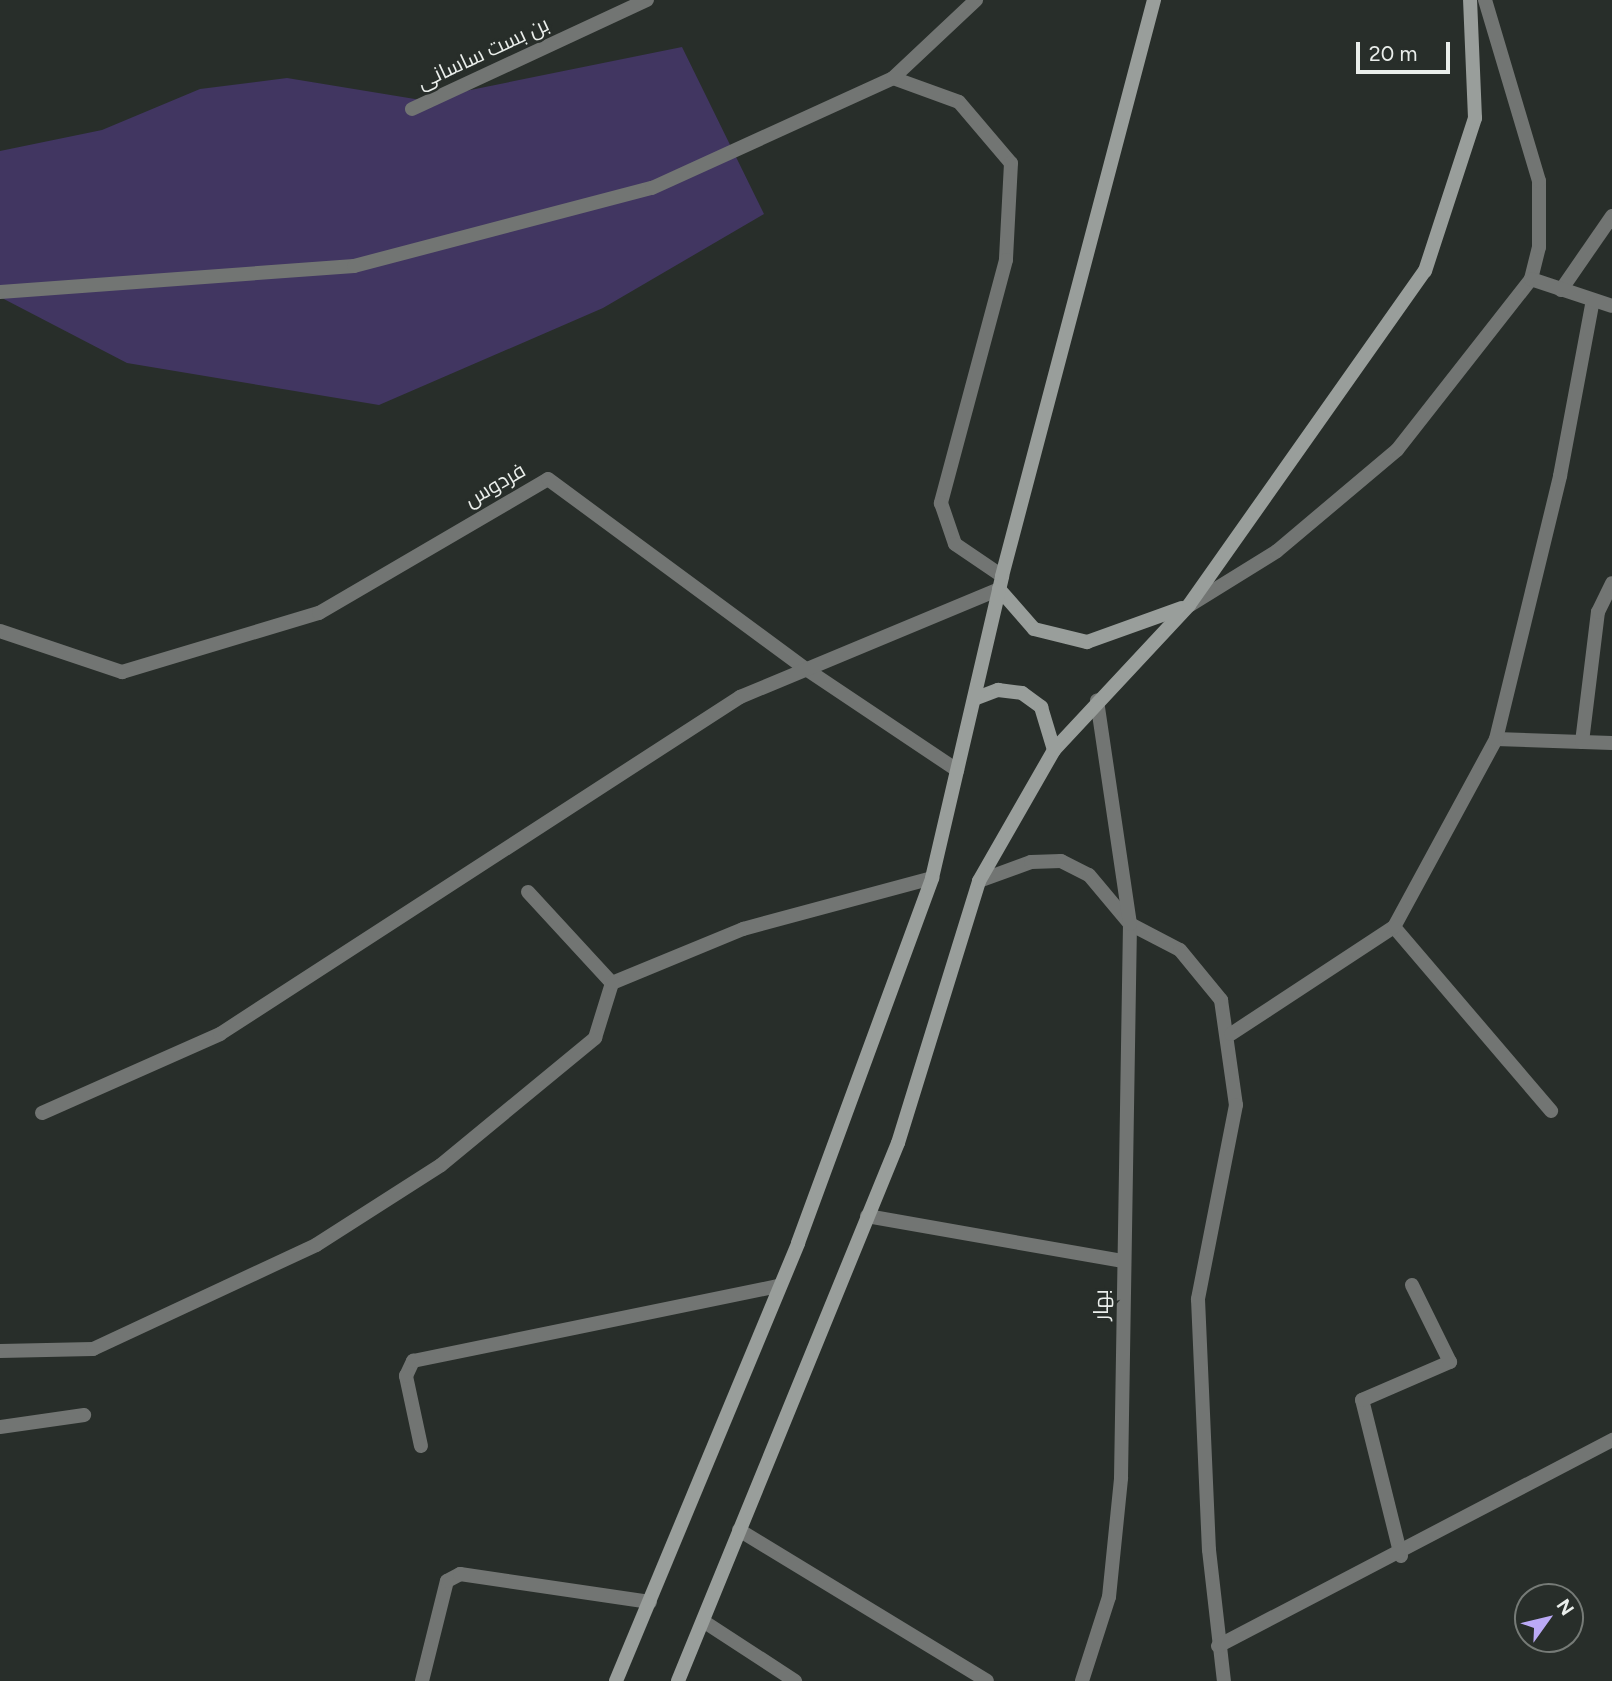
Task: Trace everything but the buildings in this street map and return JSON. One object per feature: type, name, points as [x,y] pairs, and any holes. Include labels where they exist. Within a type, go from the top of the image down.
[{"type":"main road","points":[[616,1681],[777,1286],[932,878],[1001,583],[1154,0]]},
{"type":"main road","points":[[678,1681],[898,1143],[979,881],[1054,750],[1097,700],[1189,605],[1425,271],[1475,118],[1469,0]]},
{"type":"main road","points":[[1001,583],[1034,629],[1087,642],[1189,605]]},
{"type":"main road","points":[[974,699],[998,690],[1022,693],[1041,707],[1054,750]]},
{"type":"street","name":"بن بست ساسانی","points":[[412,109],[648,0]]},
{"type":"street","points":[[0,292],[354,266],[652,188],[893,78],[976,0]]},
{"type":"street","points":[[1189,605],[1277,551],[1397,450],[1531,279],[1539,247],[1539,181],[1485,0]]},
{"type":"street","points":[[42,1113],[220,1034],[740,697],[1001,583],[956,544],[941,503],[1006,260],[1011,163],[959,102],[893,78]]},
{"type":"street","points":[[1561,290],[1612,216]]},
{"type":"street","points":[[1531,279],[1612,306]]},
{"type":"street","points":[[1231,1034],[1394,927],[1496,739],[1560,476],[1592,300]]},
{"type":"street","name":"فردوس","points":[[0,631],[122,672],[319,613],[548,479],[806,669],[957,770]]},
{"type":"street","points":[[1582,742],[1598,611],[1612,583]]},
{"type":"street","name":"بهار","points":[[1082,1681],[1109,1597],[1120,1492],[1129,924],[1097,700]]},
{"type":"street","points":[[1496,739],[1612,743]]},
{"type":"street","points":[[979,881],[1031,862],[1061,861],[1089,874],[1129,924],[1180,950],[1221,1000],[1231,1034],[1236,1105],[1198,1300],[1218,1646],[1224,1681]]},
{"type":"street","points":[[612,983],[743,929],[932,878]]},
{"type":"street","points":[[528,892],[612,983]]},
{"type":"street","points":[[1394,927],[1551,1111]]},
{"type":"street","points":[[0,1351],[93,1349],[316,1245],[441,1165],[596,1038],[612,983]]},
{"type":"street","points":[[867,1216],[1122,1261]]},
{"type":"street","points":[[1401,1556],[1362,1400],[1450,1362],[1412,1285]]},
{"type":"street","points":[[421,1446],[406,1376],[413,1360],[777,1286]]},
{"type":"street","points":[[0,1427],[84,1415]]},
{"type":"street","points":[[1218,1646],[1401,1556],[1612,1440]]},
{"type":"street","points":[[739,1530],[987,1681]]},
{"type":"street","points":[[422,1681],[447,1581],[460,1574],[650,1602]]},
{"type":"street","points":[[703,1621],[794,1681]]},
{"type":"shaded area","points":[[682,47],[764,214],[603,308],[379,405],[127,363],[0,297],[0,151],[102,130],[200,89],[287,78],[421,100]]}]
